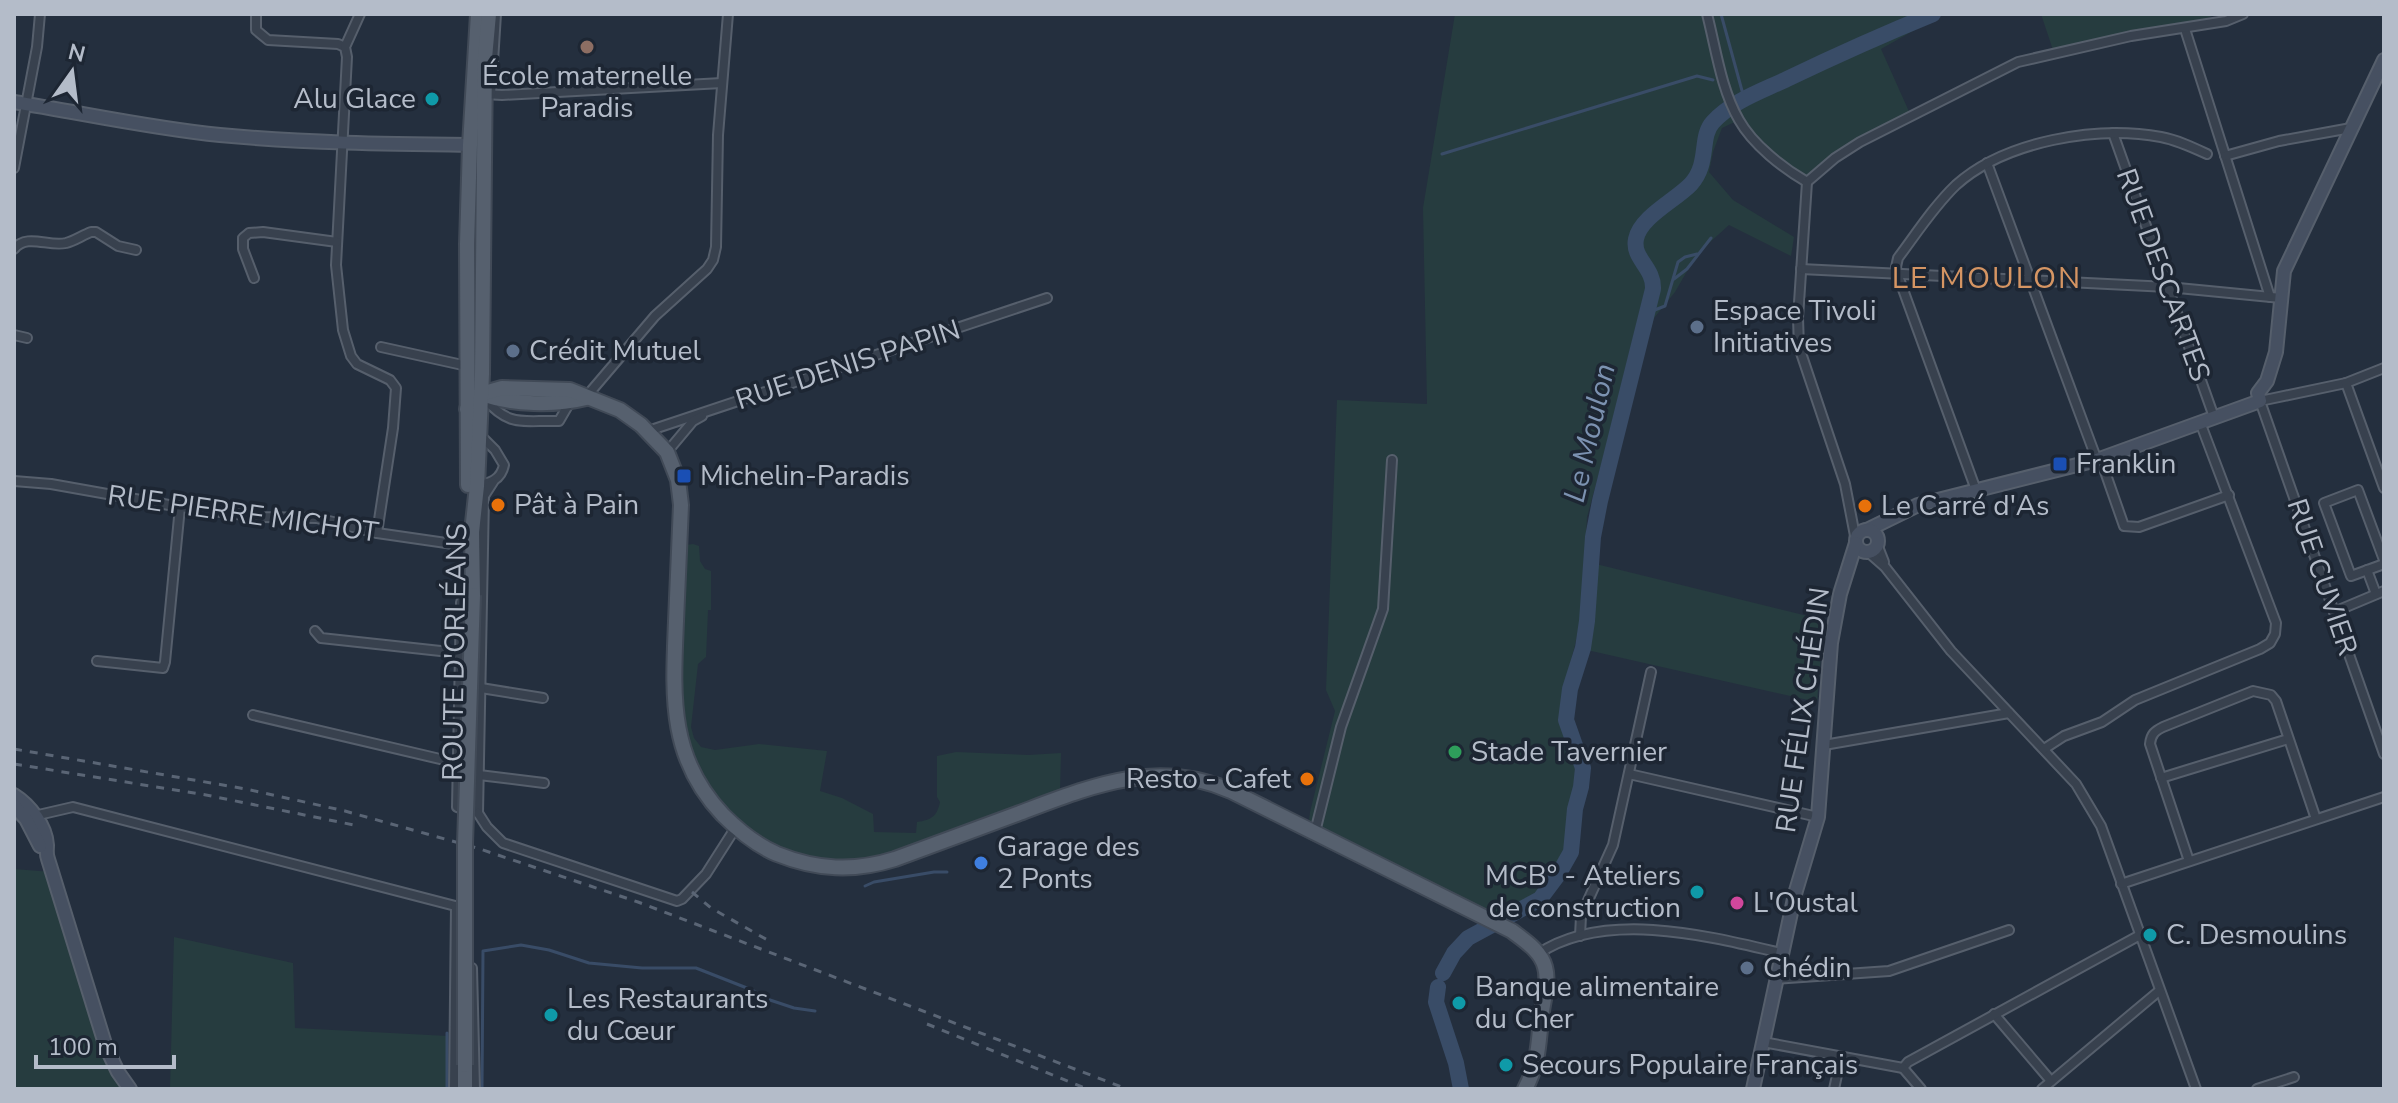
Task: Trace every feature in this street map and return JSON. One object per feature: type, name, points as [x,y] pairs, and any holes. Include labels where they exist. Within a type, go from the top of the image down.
[{"type":"main road","name":"ROUTE D'ORLÉANS","points":[[472,538],[481,394],[483,275],[477,142],[478,14]]},
{"type":"main road","name":"ROUTE D'ORLÉANS","points":[[464,1089],[465,844],[473,595],[468,486],[467,244],[477,142],[488,94],[489,14]]},
{"type":"main road","name":"ROUTE D'ORLÉANS","points":[[467,244],[477,289],[475,372],[481,394]]},
{"type":"main road","points":[[467,409],[481,394],[502,388],[570,390],[620,410],[645,428],[667,452],[678,480],[681,505],[674,688],[678,732],[687,760],[715,806],[761,846],[817,867],[856,868],[895,859],[1099,784],[1150,776],[1184,778],[1223,787],[1512,931],[1538,954],[1545,965],[1547,979],[1539,1056],[1525,1089]]},
{"type":"main road","points":[[481,394],[502,401],[570,402],[586,398]]},
{"type":"street","points":[[14,168],[20,103],[37,47],[40,14]]},
{"type":"street","points":[[256,14],[256,30],[268,40],[345,47]]},
{"type":"street","points":[[360,14],[345,47],[337,287],[346,343],[357,364],[390,380],[396,388],[377,533]]},
{"type":"street","points":[[496,14],[488,94],[722,83]]},
{"type":"street","points":[[586,398],[655,316],[713,260],[716,247],[718,135],[728,14]]},
{"type":"street","points":[[1707,14],[1728,96],[1739,120],[1768,153],[1807,182]]},
{"type":"street","points":[[2196,1089],[2101,826],[2076,784],[1929,625],[1866,541],[1851,512],[1845,484],[1799,347],[1798,318],[1807,182],[1835,158],[1860,142],[2018,62],[2131,36],[2226,21],[2243,14]]},
{"type":"street","points":[[2185,29],[2225,156],[2276,297]]},
{"type":"street","points":[[2384,60],[2284,271],[2276,297],[2276,352],[2267,381],[2258,393],[2260,401],[2346,383],[2384,368]]},
{"type":"street","points":[[20,103],[122,122],[220,135],[343,144],[477,142]]},
{"type":"street","points":[[2225,156],[2279,141],[2351,128]]},
{"type":"street","points":[[1976,490],[1897,273],[1898,258],[1954,187],[1987,163],[2027,146],[2065,138],[2113,133],[2142,134],[2165,137],[2207,154]]},
{"type":"street","name":"RUE DESCARTES","points":[[2113,133],[2214,417]]},
{"type":"street","points":[[1987,163],[2124,526],[2139,527],[2229,495]]},
{"type":"street","points":[[14,249],[25,241],[65,243],[96,232],[118,246],[136,250]]},
{"type":"street","points":[[254,278],[243,249],[243,238],[249,233],[263,232],[337,242]]},
{"type":"street","points":[[1801,269],[2168,287],[2276,297]]},
{"type":"street","name":"RUE DENIS PAPIN","points":[[645,428],[717,408],[1047,298]]},
{"type":"street","points":[[14,335],[27,338]]},
{"type":"street","points":[[381,347],[467,366]]},
{"type":"street","points":[[2346,383],[2382,474],[2384,488]]},
{"type":"street","name":"RUE FÉLIX CHÉDIN","points":[[1753,1089],[1795,894],[1818,817],[1831,643],[1837,604],[1847,571],[1866,541],[1891,518],[1918,505],[2097,460],[2260,401]]},
{"type":"street","name":"RUE CUVIER","points":[[2260,401],[2384,754]]},
{"type":"street","points":[[667,452],[693,421],[717,408]]},
{"type":"street","points":[[2044,749],[2064,736],[2102,722],[2135,700],[2260,649],[2270,643],[2275,634],[2276,623],[2200,422]]},
{"type":"street","name":"ROUTE D'ORLÉANS","points":[[473,595],[461,602],[457,807],[478,813],[484,496],[503,471],[503,462],[479,434]]},
{"type":"street","points":[[1315,832],[1341,727],[1383,609],[1392,460]]},
{"type":"street","name":"RUE PIERRE MICHOT","points":[[14,481],[261,517],[317,518],[377,533],[453,544],[472,538]]},
{"type":"street","name":"ROUTE D'ORLÉANS","points":[[477,486],[493,482]]},
{"type":"street","points":[[2358,490],[2384,562],[2351,576],[2324,503],[2358,490]]},
{"type":"street","points":[[97,661],[163,668],[180,507]]},
{"type":"street","points":[[1851,512],[1866,541]]},
{"type":"street","points":[[2334,612],[2380,592],[2367,570]]},
{"type":"street","points":[[315,631],[321,638],[459,653]]},
{"type":"street","points":[[1580,936],[1581,916],[1613,845],[1651,672]]},
{"type":"street","points":[[481,688],[543,698]]},
{"type":"street","points":[[2189,861],[2150,744],[2151,737],[2155,731],[2253,691],[2271,695],[2276,701],[2316,819]]},
{"type":"street","points":[[1824,745],[2009,713]]},
{"type":"street","points":[[253,715],[457,763]]},
{"type":"street","points":[[2161,778],[2288,739]]},
{"type":"street","points":[[1629,774],[1818,817]]},
{"type":"street","points":[[479,775],[544,783]]},
{"type":"street","points":[[14,795],[31,817]]},
{"type":"street","points":[[2121,884],[2384,797]]},
{"type":"street","points":[[14,806],[40,824],[106,1047],[130,1089]]},
{"type":"street","points":[[31,817],[73,807],[470,910],[464,1089]]},
{"type":"street","points":[[478,813],[503,843],[677,901],[706,874],[736,827]]},
{"type":"street","points":[[456,906],[464,1089]]},
{"type":"street","points":[[1538,954],[1580,936],[1646,928],[1781,953]]},
{"type":"street","points":[[1776,979],[1889,971],[2009,930]]},
{"type":"street","points":[[1903,1068],[1908,1062],[2140,935]]},
{"type":"street","points":[[2042,1089],[2159,991]]},
{"type":"street","points":[[1994,1014],[2051,1081]]},
{"type":"street","points":[[1763,1042],[1903,1068],[1921,1089]]},
{"type":"street","points":[[1834,1089],[1841,1057]]},
{"type":"street","points":[[2257,1089],[2294,1077]]},
{"type":"green space","points":[[1455,14],[1943,14],[1881,49],[1911,116],[1860,142],[1807,182],[1768,153],[1739,120],[1722,128],[1709,172],[1733,200],[1794,237],[1791,256],[1729,225],[1697,254],[1675,292],[1654,318],[1643,357],[1607,444],[1587,517],[1582,611],[1562,694],[1571,737],[1583,768],[1571,852],[1540,899],[1499,921],[1307,839],[1310,812],[1335,711],[1326,690],[1337,400],[1427,404],[1423,208]]},
{"type":"green space","points":[[2041,14],[2216,14],[2185,29],[2054,53]]},
{"type":"green space","points":[[686,545],[699,546],[700,561],[705,569],[711,571],[706,657],[698,664],[691,727],[701,747],[715,750],[759,744],[827,751],[820,791],[873,814],[874,832],[916,833],[917,822],[935,814],[940,802],[937,797],[937,756],[956,752],[1061,753],[1060,791],[904,850],[872,859],[827,861],[797,855],[756,835],[732,816],[714,795],[700,773],[691,750],[683,699],[683,671]]},
{"type":"green space","points":[[1596,564],[1824,620],[1817,702],[1587,650]]},
{"type":"green space","points":[[14,869],[52,872],[106,1047],[130,1089],[14,1089]]},
{"type":"green space","points":[[174,937],[293,963],[295,1028],[448,1036],[446,1089],[170,1089]]},
{"type":"waterway","points":[[1721,14],[1744,98]]},
{"type":"waterway","name":"Le Moulon","points":[[1443,973],[1454,953],[1468,938],[1540,899],[1571,852],[1583,768],[1566,720],[1570,689],[1583,648],[1593,537],[1600,501],[1653,289],[1650,275],[1637,252],[1639,231],[1651,216],[1697,176],[1709,128],[1729,108],[1823,62],[1933,14]]},
{"type":"waterway","points":[[1442,154],[1697,76],[1713,80]]},
{"type":"waterway","points":[[1674,279],[1687,269],[1711,238]]},
{"type":"waterway","points":[[1647,313],[1665,306],[1678,262],[1697,254]]},
{"type":"waterway","points":[[865,886],[874,882],[947,872]]},
{"type":"waterway","points":[[482,1089],[483,951],[521,945],[589,963],[642,968],[696,968],[770,1000],[815,1011]]},
{"type":"waterway","name":"Le Moulon","points":[[1438,987],[1436,1002],[1461,1089]]},
{"type":"waterway","points":[[447,1033],[447,1089]]},
{"type":"railway","points":[[14,749],[246,789],[345,811],[477,848],[638,902],[1127,1089]]},
{"type":"railway","points":[[14,764],[206,795],[359,826]]},
{"type":"railway","points":[[692,892],[711,908],[771,942]]},
{"type":"railway","points":[[927,1024],[1087,1089]]},
{"type":"place","name":"École maternelle Paradis","points":[[587,47]]},
{"type":"place","name":"Alu Glace","points":[[432,99]]},
{"type":"place","name":"Espace Tivoli Initiatives","points":[[1697,327]]},
{"type":"place","name":"Crédit Mutuel","points":[[513,351]]},
{"type":"place","name":"Franklin","points":[[2060,464]]},
{"type":"place","name":"Michelin-Paradis","points":[[684,476]]},
{"type":"place","name":"Pât à Pain","points":[[498,505]]},
{"type":"place","name":"Le Carré d'As","points":[[1865,506]]},
{"type":"place","name":"Stade Tavernier","points":[[1455,752]]},
{"type":"place","name":"Resto - Cafet","points":[[1307,779]]},
{"type":"place","name":"Garage des 2 Ponts","points":[[981,863]]},
{"type":"place","name":"MCB° - Ateliers de construction","points":[[1697,892]]},
{"type":"place","name":"L'Oustal","points":[[1737,903]]},
{"type":"place","name":"C. Desmoulins","points":[[2150,935]]},
{"type":"place","name":"Chédin","points":[[1747,968]]},
{"type":"place","name":"Banque alimentaire du Cher","points":[[1459,1003]]},
{"type":"place","name":"Les Restaurants du Cœur","points":[[551,1015]]},
{"type":"place","name":"Secours Populaire Français","points":[[1506,1065]]},
{"type":"district","name":"LE MOULON","points":[[1987,278]]}]
